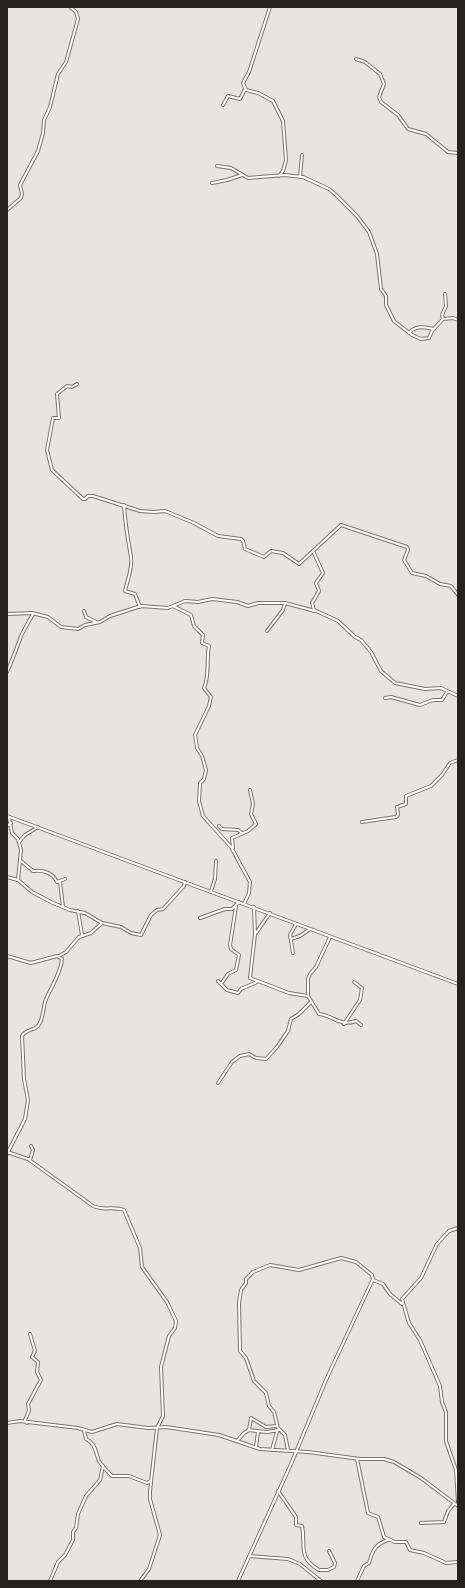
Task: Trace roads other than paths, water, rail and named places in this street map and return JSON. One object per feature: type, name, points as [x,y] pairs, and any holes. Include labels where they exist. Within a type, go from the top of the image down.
[{"type":"street","points":[[7,210],[21,198],[22,194],[20,185],[37,153],[43,133],[44,120],[50,106],[58,74],[66,62],[78,19],[76,12],[70,7]]},
{"type":"street","points":[[223,105],[228,96],[240,99],[245,89],[243,82],[248,74],[270,7]]},
{"type":"street","points":[[356,59],[365,62],[380,74],[384,84],[380,97],[381,102],[398,115],[408,129],[426,134],[448,152],[458,153]]},
{"type":"street","points":[[245,89],[273,101],[283,121],[286,160],[284,171],[279,176]]},
{"type":"street","points":[[300,177],[302,155]]},
{"type":"street","points":[[217,166],[228,167],[248,178],[279,176],[310,179],[332,192],[357,216],[368,230],[377,254],[380,287],[386,296],[388,308],[394,321],[409,333],[421,339],[426,339],[429,338],[434,329],[444,319],[455,318],[458,320]]},
{"type":"street","points":[[212,183],[242,175]]},
{"type":"street","points":[[444,319],[442,315],[446,301],[445,294]]},
{"type":"street","points":[[409,333],[413,329],[426,326],[434,329]]},
{"type":"street","points":[[77,384],[72,387],[67,386],[57,395],[59,418],[53,418],[47,450],[52,470],[85,499],[87,496],[93,496],[142,511],[154,512],[163,510],[194,523],[218,536],[241,539],[245,549],[263,557],[271,552],[282,552],[300,564],[339,525],[344,526],[407,547],[408,550],[404,559],[412,573],[426,576],[440,584],[451,586],[455,589],[458,595]]},
{"type":"street","points":[[124,505],[124,518],[128,530],[127,537],[132,558],[125,591],[134,593],[140,607]]},
{"type":"street","points":[[313,550],[323,573],[316,583],[319,591],[312,604],[315,611]]},
{"type":"street","points":[[7,614],[14,612],[48,617],[61,627],[78,629],[85,625],[97,623],[110,616],[140,607],[168,608],[185,601],[198,602],[212,599],[237,602],[248,606],[258,602],[285,603],[315,611],[338,621],[355,637],[361,640],[372,652],[381,671],[395,683],[424,689],[441,688],[458,696]]},
{"type":"street","points":[[267,631],[283,610],[285,603]]},
{"type":"street","points":[[173,606],[191,615],[194,626],[203,635],[202,644],[210,646],[207,659],[208,679],[204,688],[210,693],[211,697],[195,735],[206,770],[204,779],[200,783],[199,799],[204,818],[233,849],[250,882],[249,893],[244,904]]},
{"type":"street","points":[[84,611],[86,616],[97,623]]},
{"type":"street","points":[[7,672],[18,648],[20,638],[26,630],[33,614]]},
{"type":"street","points":[[385,698],[392,697],[420,705],[433,700],[442,700],[447,692]]},
{"type":"street","points":[[362,822],[396,817],[398,814],[397,807],[406,804],[406,796],[424,787],[431,786],[442,775],[450,763],[458,760]]},
{"type":"street","points":[[225,840],[248,831],[256,824],[252,814],[253,804],[250,790]]},
{"type":"street","points":[[8,817],[11,823],[12,833],[18,838],[19,842],[21,861],[18,880]]},
{"type":"street","points":[[8,817],[211,891],[329,937],[458,984]]},
{"type":"street","points":[[7,826],[11,823]]},
{"type":"street","points":[[219,826],[222,829],[238,830],[242,833]]},
{"type":"street","points":[[19,842],[25,835],[38,827]]},
{"type":"street","points":[[232,838],[233,849]]},
{"type":"street","points":[[21,861],[33,871],[44,870],[54,876],[57,882],[60,882]]},
{"type":"street","points":[[211,891],[215,879],[216,861]]},
{"type":"street","points":[[20,866],[26,865]]},
{"type":"street","points":[[7,877],[18,880],[32,892],[63,907],[87,914],[102,923],[121,927],[131,933],[142,935],[151,914],[157,910],[162,910],[184,886],[185,882]]},
{"type":"street","points":[[60,882],[65,879]]},
{"type":"street","points":[[60,882],[63,907]]},
{"type":"street","points":[[200,918],[225,909],[232,909],[239,902]]},
{"type":"street","points":[[221,984],[228,974],[236,970],[239,960],[239,955],[231,949],[230,945],[236,906]]},
{"type":"street","points":[[254,907],[255,934],[249,976],[251,980],[258,981],[289,993],[308,996]]},
{"type":"street","points":[[78,911],[82,935]]},
{"type":"street","points":[[255,934],[270,913]]},
{"type":"street","points":[[7,956],[31,963],[58,956],[66,952],[82,935],[91,934],[102,923]]},
{"type":"street","points":[[293,953],[291,931],[296,924]]},
{"type":"street","points":[[291,939],[300,936],[310,929]]},
{"type":"street","points":[[329,937],[316,967],[309,976],[308,996],[319,1014],[330,1016],[344,1024],[356,1021],[361,1025]]},
{"type":"street","points":[[58,956],[62,958],[61,965],[46,1001],[40,1022],[36,1027],[26,1031],[22,1036],[24,1078],[28,1099],[25,1119],[7,1153],[30,1160],[93,1206],[102,1210],[115,1208],[125,1211],[140,1248],[142,1267],[167,1302],[176,1321],[175,1328],[170,1336],[161,1367],[162,1416],[157,1428],[151,1480],[150,1499],[160,1535],[149,1569],[140,1581]]},
{"type":"street","points":[[218,981],[227,990],[238,993],[241,989],[258,981]]},
{"type":"street","points":[[344,1024],[360,1000],[362,988],[354,982]]},
{"type":"street","points":[[218,1083],[232,1062],[240,1056],[249,1054],[256,1058],[266,1059],[288,1031],[291,1019],[299,1014],[311,1002]]},
{"type":"street","points":[[30,1160],[33,1150],[31,1146]]},
{"type":"street","points":[[458,1228],[449,1232],[438,1244],[421,1278],[403,1297],[402,1304],[408,1323],[420,1340],[440,1386],[442,1402],[446,1412],[446,1441],[456,1470],[458,1502]]},
{"type":"street","points":[[272,1450],[278,1431],[275,1413],[269,1406],[265,1391],[254,1381],[246,1358],[240,1351],[239,1304],[241,1290],[246,1283],[246,1279],[253,1272],[270,1265],[299,1270],[341,1258],[356,1262],[372,1275],[373,1279],[383,1284],[390,1294],[402,1304]]},
{"type":"street","points":[[238,1581],[373,1279]]},
{"type":"street","points":[[27,1423],[25,1420],[29,1411],[28,1404],[41,1380],[37,1372],[38,1362],[32,1357],[35,1351],[30,1334]]},
{"type":"street","points":[[237,1441],[248,1430],[250,1418],[266,1427],[276,1426]]},
{"type":"street","points":[[7,1423],[18,1421],[96,1431],[117,1424],[157,1428],[169,1427],[215,1434],[256,1447],[272,1450],[296,1451],[357,1459],[379,1458],[394,1462],[421,1478],[458,1506]]},
{"type":"street","points":[[84,1430],[86,1439],[92,1442],[97,1451],[99,1460],[112,1477],[129,1476],[151,1484]]},
{"type":"street","points":[[248,1430],[258,1432],[278,1431],[285,1435],[288,1451]]},
{"type":"street","points":[[256,1447],[258,1432]]},
{"type":"street","points":[[357,1459],[368,1513],[378,1517],[382,1536],[388,1540]]},
{"type":"street","points":[[50,1581],[58,1562],[65,1555],[72,1541],[78,1514],[86,1496],[100,1480],[104,1466]]},
{"type":"street","points":[[147,1483],[151,1480]]},
{"type":"street","points":[[278,1491],[296,1517],[296,1525],[303,1527],[302,1547],[306,1560],[319,1570],[333,1568],[335,1563],[329,1551]]},
{"type":"street","points":[[421,1523],[444,1522],[448,1511],[454,1504]]},
{"type":"street","points":[[357,1581],[364,1566],[369,1563],[374,1549],[382,1542],[388,1540],[406,1542],[410,1550],[422,1552],[446,1563],[458,1562]]},
{"type":"street","points":[[249,1556],[288,1559],[300,1564],[321,1581]]}]
